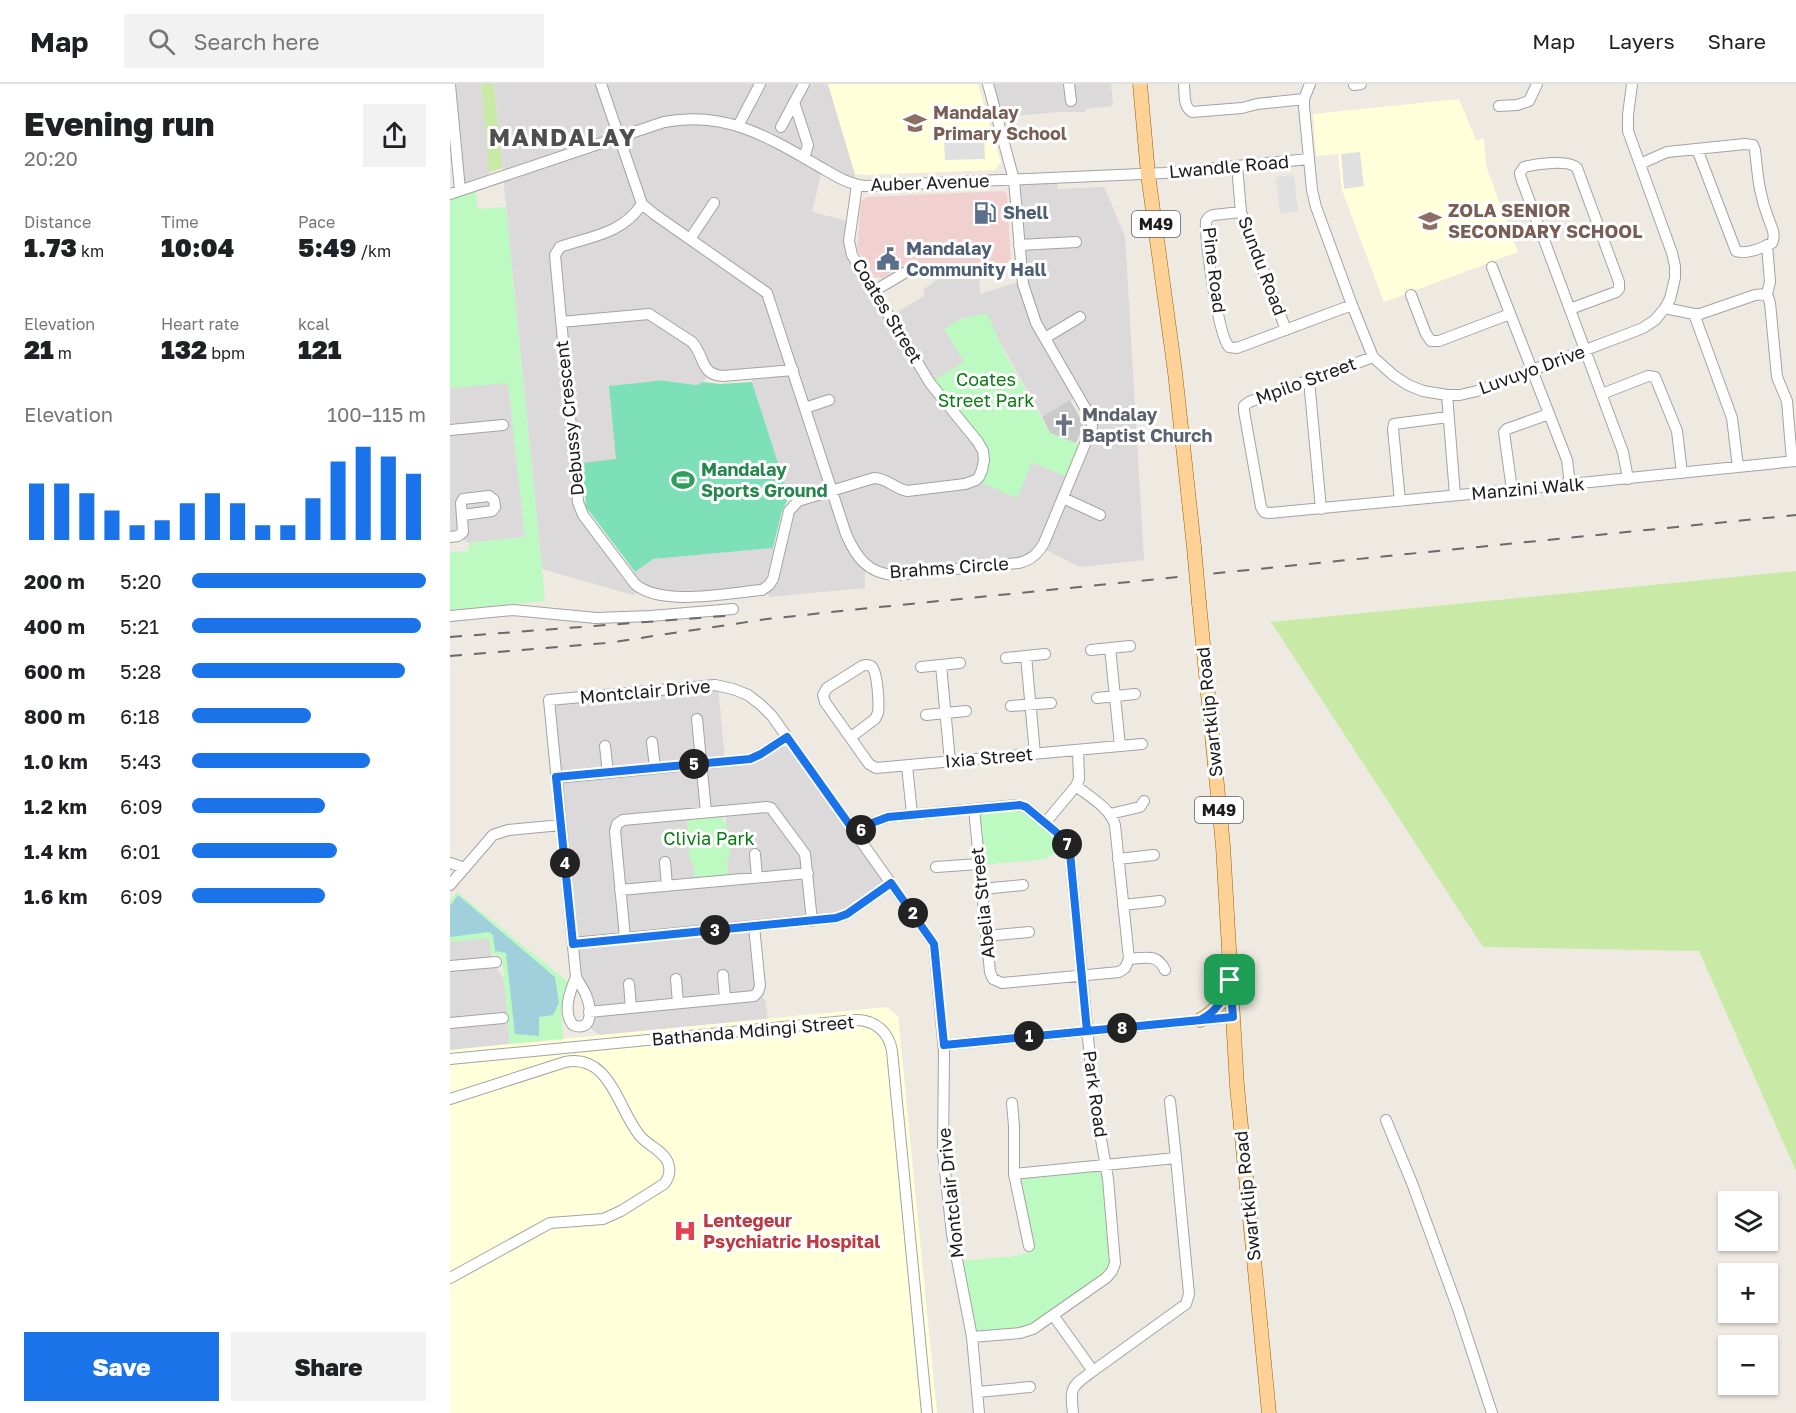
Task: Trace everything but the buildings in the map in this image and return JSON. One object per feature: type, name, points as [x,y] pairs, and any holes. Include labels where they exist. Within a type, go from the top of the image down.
[{"type":"main road","name":"Swartklip Road","points":[[1140,84],[1194,547],[1223,846],[1237,1086],[1269,1413]]},
{"type":"main road","points":[[1200,1020],[1211,1014],[1221,1002],[1230,980]]},
{"type":"street","points":[[601,84],[642,204]]},
{"type":"street","points":[[738,126],[760,84]]},
{"type":"street","points":[[781,127],[804,84]]},
{"type":"street","name":"Brahms Circle","points":[[642,204],[767,293],[846,534],[856,555],[868,567],[890,575],[1019,563],[1028,560],[1039,552],[1044,543],[1091,430],[1092,421],[1033,315],[1023,284],[1014,180],[988,84]]},
{"type":"street","points":[[1069,84],[1071,101]]},
{"type":"street","points":[[1184,84],[1185,103],[1192,112],[1304,99],[1310,84]]},
{"type":"street","points":[[1354,85],[1361,84]]},
{"type":"street","points":[[1499,106],[1517,105],[1529,101],[1537,84]]},
{"type":"street","points":[[1632,84],[1627,123],[1630,139],[1675,266],[1673,289],[1665,308],[1694,314],[1706,313],[1755,294],[1767,294]]},
{"type":"street","points":[[450,85],[455,192]]},
{"type":"street","name":"Luvuyo Drive","points":[[1304,99],[1316,207],[1373,357],[1383,368],[1408,385],[1423,391],[1447,395],[1477,391],[1643,328],[1665,308]]},
{"type":"street","points":[[794,102],[808,145],[804,158]]},
{"type":"street","name":"Auber Avenue","points":[[455,192],[664,122],[687,119],[710,119],[738,126],[774,140],[844,181],[865,186],[1149,174]]},
{"type":"street","points":[[1640,164],[1667,152],[1746,144],[1755,147],[1760,195],[1773,232],[1770,286],[1767,294],[1770,303],[1777,377],[1787,402],[1794,461]]},
{"type":"street","points":[[1697,149],[1736,251],[1742,253],[1771,242]]},
{"type":"street","name":"Lwandle Road","points":[[1149,174],[1309,159]]},
{"type":"street","points":[[1570,309],[1616,292],[1619,289],[1619,282],[1574,164],[1566,162],[1530,165],[1521,170],[1521,178],[1623,453],[1628,479]]},
{"type":"street","name":"Sundu Road","points":[[1237,166],[1241,212],[1286,330]]},
{"type":"street","name":"Coates Street","points":[[831,491],[874,478],[883,479],[902,490],[965,484],[979,477],[984,460],[981,447],[930,383],[852,255],[849,241],[857,185]]},
{"type":"street","points":[[690,239],[714,203]]},
{"type":"street","name":"Debussy Crescent","points":[[642,204],[631,219],[621,226],[562,246],[557,250],[555,257],[580,509],[640,589],[672,597],[762,590],[773,579],[792,506],[798,501],[831,491]]},
{"type":"street","name":"Pine Road","points":[[1241,212],[1209,216],[1206,221],[1212,284],[1224,339],[1228,346],[1237,348],[1286,330]]},
{"type":"street","points":[[1019,245],[1076,242]]},
{"type":"street","points":[[1492,267],[1566,460],[1570,484]]},
{"type":"street","points":[[874,291],[906,272],[938,271]]},
{"type":"street","points":[[1411,295],[1431,341],[1510,314]]},
{"type":"street","points":[[1286,330],[1352,305]]},
{"type":"street","points":[[561,322],[649,314],[692,342],[708,371],[714,375],[793,370]]},
{"type":"street","points":[[1694,314],[1732,418],[1738,467]]},
{"type":"street","points":[[1045,338],[1080,317]]},
{"type":"street","name":"Mpilo Street","points":[[1264,512],[1261,507],[1244,406],[1249,402],[1373,357]]},
{"type":"street","points":[[1602,394],[1648,376],[1656,377],[1677,431],[1682,473]]},
{"type":"street","points":[[1309,380],[1321,509]]},
{"type":"street","points":[[1447,395],[1455,495]]},
{"type":"street","points":[[805,408],[829,400]]},
{"type":"street","points":[[1512,490],[1504,432],[1549,414]]},
{"type":"street","points":[[1400,501],[1394,424],[1448,417]]},
{"type":"street","points":[[450,430],[503,425]]},
{"type":"street","name":"Manzini Walk","points":[[1264,512],[1321,509],[1794,461]]},
{"type":"street","points":[[1063,498],[1100,515]]},
{"type":"street","points":[[450,537],[458,536],[463,532],[462,515]]},
{"type":"street","points":[[450,616],[513,610],[596,618],[733,609]]},
{"type":"street","points":[[1091,650],[1130,646]]},
{"type":"street","points":[[1110,648],[1120,746]]},
{"type":"street","points":[[1006,658],[1045,654]]},
{"type":"street","points":[[1026,656],[1035,754]]},
{"type":"street","points":[[921,667],[960,663]]},
{"type":"street","name":"Ixia Street","points":[[851,737],[878,713],[875,672],[868,665],[862,666],[827,688],[823,693],[825,702],[872,766],[880,768],[907,766],[1142,744]]},
{"type":"street","points":[[941,665],[950,762]]},
{"type":"street","name":"Montclair Drive","points":[[556,777],[549,700],[706,685],[741,692],[761,705],[772,716],[934,944],[944,1045],[943,1153],[952,1234],[972,1337],[979,1413]]},
{"type":"street","points":[[1097,698],[1135,694]]},
{"type":"street","points":[[1011,706],[1051,702]]},
{"type":"street","points":[[926,715],[966,711]]},
{"type":"street","points":[[697,719],[706,812]]},
{"type":"street","points":[[576,977],[586,994],[589,1020],[584,1026],[575,1027],[569,1021],[568,1001],[576,977],[556,777],[754,758],[787,737]]},
{"type":"street","points":[[652,742],[655,768]]},
{"type":"street","points":[[605,746],[608,773]]},
{"type":"street","points":[[1045,823],[1076,786],[1079,779],[1078,750]]},
{"type":"street","points":[[907,766],[912,814]]},
{"type":"street","points":[[1076,786],[1110,814],[1115,825],[1129,959],[1156,959],[1161,962],[1165,970]]},
{"type":"street","points":[[1110,814],[1140,807],[1144,801]]},
{"type":"street","name":"Park Road","points":[[856,834],[879,819],[1020,805],[1026,807],[1062,837],[1070,853],[1094,1099],[1106,1165],[1116,1256],[1114,1267],[1106,1278],[1028,1331],[972,1337]]},
{"type":"street","points":[[624,938],[615,826],[623,820],[706,812],[771,808],[804,852],[812,921]]},
{"type":"street","name":"Abelia Street","points":[[974,809],[990,974],[993,979],[999,982],[1119,972],[1125,968],[1129,959]]},
{"type":"street","points":[[450,885],[493,835],[500,832],[561,825]]},
{"type":"street","points":[[755,854],[757,877]]},
{"type":"street","points":[[1118,859],[1154,855]]},
{"type":"street","points":[[665,862],[667,886]]},
{"type":"street","points":[[450,863],[465,868]]},
{"type":"street","points":[[936,867],[979,864]]},
{"type":"street","points":[[620,890],[808,873]]},
{"type":"street","points":[[573,944],[843,916],[891,883]]},
{"type":"street","points":[[982,889],[1023,885]]},
{"type":"street","points":[[1123,905],[1160,901]]},
{"type":"street","points":[[589,1012],[754,996],[759,989],[754,926]]},
{"type":"street","points":[[986,936],[1029,932]]},
{"type":"street","points":[[450,966],[496,962]]},
{"type":"street","points":[[723,975],[725,999]]},
{"type":"street","points":[[676,979],[678,1003]]},
{"type":"street","points":[[629,984],[631,1008]]},
{"type":"street","points":[[944,1045],[1233,1017]]},
{"type":"street","points":[[450,1023],[503,1018]]},
{"type":"street","name":"Bathanda Mdingi Street","points":[[450,1059],[856,1020],[867,1021],[877,1026],[889,1039],[892,1051],[927,1413]]},
{"type":"street","points":[[450,1099],[565,1062],[587,1062],[604,1074],[636,1131],[665,1157],[670,1168],[664,1184],[621,1211],[603,1219],[550,1223],[450,1278]]},
{"type":"street","points":[[1073,1413],[1073,1388],[1078,1382],[1184,1306],[1187,1301],[1189,1294],[1170,1101]]},
{"type":"street","points":[[1012,1103],[1014,1174],[1029,1246]]},
{"type":"street","points":[[1386,1120],[1412,1183],[1458,1309],[1492,1413]]},
{"type":"street","points":[[1014,1174],[1176,1158]]},
{"type":"street","points":[[1053,1316],[1093,1371]]},
{"type":"street","points":[[978,1392],[1030,1387]]},
{"type":"shaded area","points":[[450,84],[481,84],[490,181],[459,191]]},
{"type":"shaded area","points":[[494,84],[828,84],[855,174],[852,185],[822,169],[812,212],[851,222],[849,241],[889,317],[924,296],[924,289],[938,279],[946,263],[979,263],[980,294],[1021,281],[1014,180],[1057,178],[1058,189],[1104,187],[1125,236],[1144,560],[1080,567],[1042,548],[1030,559],[895,575],[865,567],[865,588],[769,597],[766,589],[684,598],[640,589],[633,595],[542,569]],"holes":[[[970,317],[998,339],[1042,417],[1078,396],[1092,427],[1068,477],[1032,462],[932,381],[964,362],[960,319]],[[710,374],[750,375],[793,504],[780,547],[653,559],[629,576],[577,502],[574,464],[616,460],[658,380],[697,385]]]},
{"type":"shaded area","name":"Mandalay Primary School","points":[[828,84],[978,84],[1001,162],[995,170],[855,174]]},
{"type":"shaded area","points":[[987,84],[1111,84],[1113,106],[1086,109],[1085,112],[1057,112],[997,118]]},
{"type":"shaded area","name":"ZOLA SENIOR SECONDARY SCHOOL","points":[[1459,99],[1476,140],[1484,139],[1486,166],[1518,252],[1384,302],[1342,190],[1338,154],[1316,156],[1313,114]]},
{"type":"shaded area","points":[[984,138],[985,159],[945,160],[944,140]]},
{"type":"shaded area","points":[[1360,152],[1364,186],[1344,189],[1341,154]]},
{"type":"shaded area","points":[[1294,175],[1298,211],[1280,214],[1276,177]]},
{"type":"shaded area","points":[[1003,191],[1007,194],[1011,263],[907,263],[882,278],[874,277],[857,249],[861,201],[867,197]]},
{"type":"shaded area","points":[[508,382],[525,537],[469,543],[459,536],[450,537],[450,388]]},
{"type":"shaded area","points":[[1070,400],[1083,423],[1076,443],[1050,433],[1042,417]]},
{"type":"shaded area","points":[[718,686],[725,762],[746,760],[787,737],[891,883],[847,914],[754,926],[758,992],[765,1000],[768,1019],[600,1035],[586,1025],[589,1020],[576,977],[549,701]],"holes":[[[725,811],[730,856],[696,883],[693,863],[690,859],[687,815]]]},
{"type":"shaded area","points":[[489,938],[492,961],[504,979],[510,1044],[450,1050],[450,942]]},
{"type":"shaded area","name":"Lentegeur Psychiatric Hospital","points":[[887,1007],[898,1016],[937,1413],[450,1413],[450,1050]]},
{"type":"green space","points":[[481,84],[494,84],[502,164],[502,168],[489,172]]},
{"type":"green space","points":[[476,191],[477,209],[506,207],[545,601],[450,610],[450,550],[453,552],[469,551],[469,543],[525,537],[508,383],[450,388],[450,200]]},
{"type":"green space","name":"Coates Street Park","points":[[987,313],[1005,354],[1050,433],[1081,445],[1068,477],[1032,462],[1017,498],[980,482],[988,462],[932,381],[964,362],[944,329],[960,319]]},
{"type":"green space","name":"Mandalay Sports Ground","points":[[657,380],[697,385],[703,382],[720,384],[752,382],[789,497],[782,511],[773,548],[653,559],[635,572],[586,507],[582,463],[616,459],[609,386]]},
{"type":"green space","points":[[1796,571],[1796,1171],[1699,951],[1483,947],[1271,622]]},
{"type":"green space","points":[[1021,808],[1064,843],[1057,847],[1058,851],[1046,859],[982,865],[979,813]]},
{"type":"green space","name":"Clivia Park","points":[[722,817],[723,822],[727,822],[729,876],[695,879],[693,863],[690,860],[687,820]]},
{"type":"green space","points":[[457,892],[568,982],[561,1010],[563,1039],[510,1044],[502,957],[491,953],[489,938],[450,942],[450,901]]},
{"type":"green space","points":[[1097,1170],[1103,1173],[1112,1256],[1107,1271],[1026,1328],[978,1331],[961,1261],[1016,1256],[1034,1250],[1033,1234],[1020,1179]]},
{"type":"water","points":[[458,895],[555,977],[559,1003],[553,1015],[539,1017],[539,1036],[515,1034],[506,953],[495,951],[493,935],[489,932],[450,937],[450,906]]},
{"type":"railway","points":[[450,656],[607,643],[767,619],[860,609],[1796,515]]},
{"type":"railway","points":[[450,637],[737,615]]},
{"type":"place","name":"Mandalay Primary School","points":[[915,123]]},
{"type":"place","name":"Shell","points":[[985,213]]},
{"type":"place","name":"ZOLA SENIOR SECONDARY SCHOOL","points":[[1430,221]]},
{"type":"place","name":"Mandalay Community Hall","points":[[888,259]]},
{"type":"place","name":"Mndalay Baptist Church","points":[[1064,425]]},
{"type":"place","name":"Mandalay Sports Ground","points":[[683,480]]},
{"type":"place","name":"Lentegeur Psychiatric Hospital","points":[[685,1231]]},
{"type":"district","name":"MANDALAY","points":[[563,138]]},
{"type":"route","points":[[1230,980],[1221,1002],[1211,1014],[1200,1020],[944,1045],[934,944],[891,883],[847,914],[836,918],[573,944],[556,777],[750,759],[787,737],[856,834],[879,819],[888,817],[1020,805],[1026,807],[1062,837],[1070,853],[1087,1031],[1164,1024],[1233,1017],[1230,980]]}]
